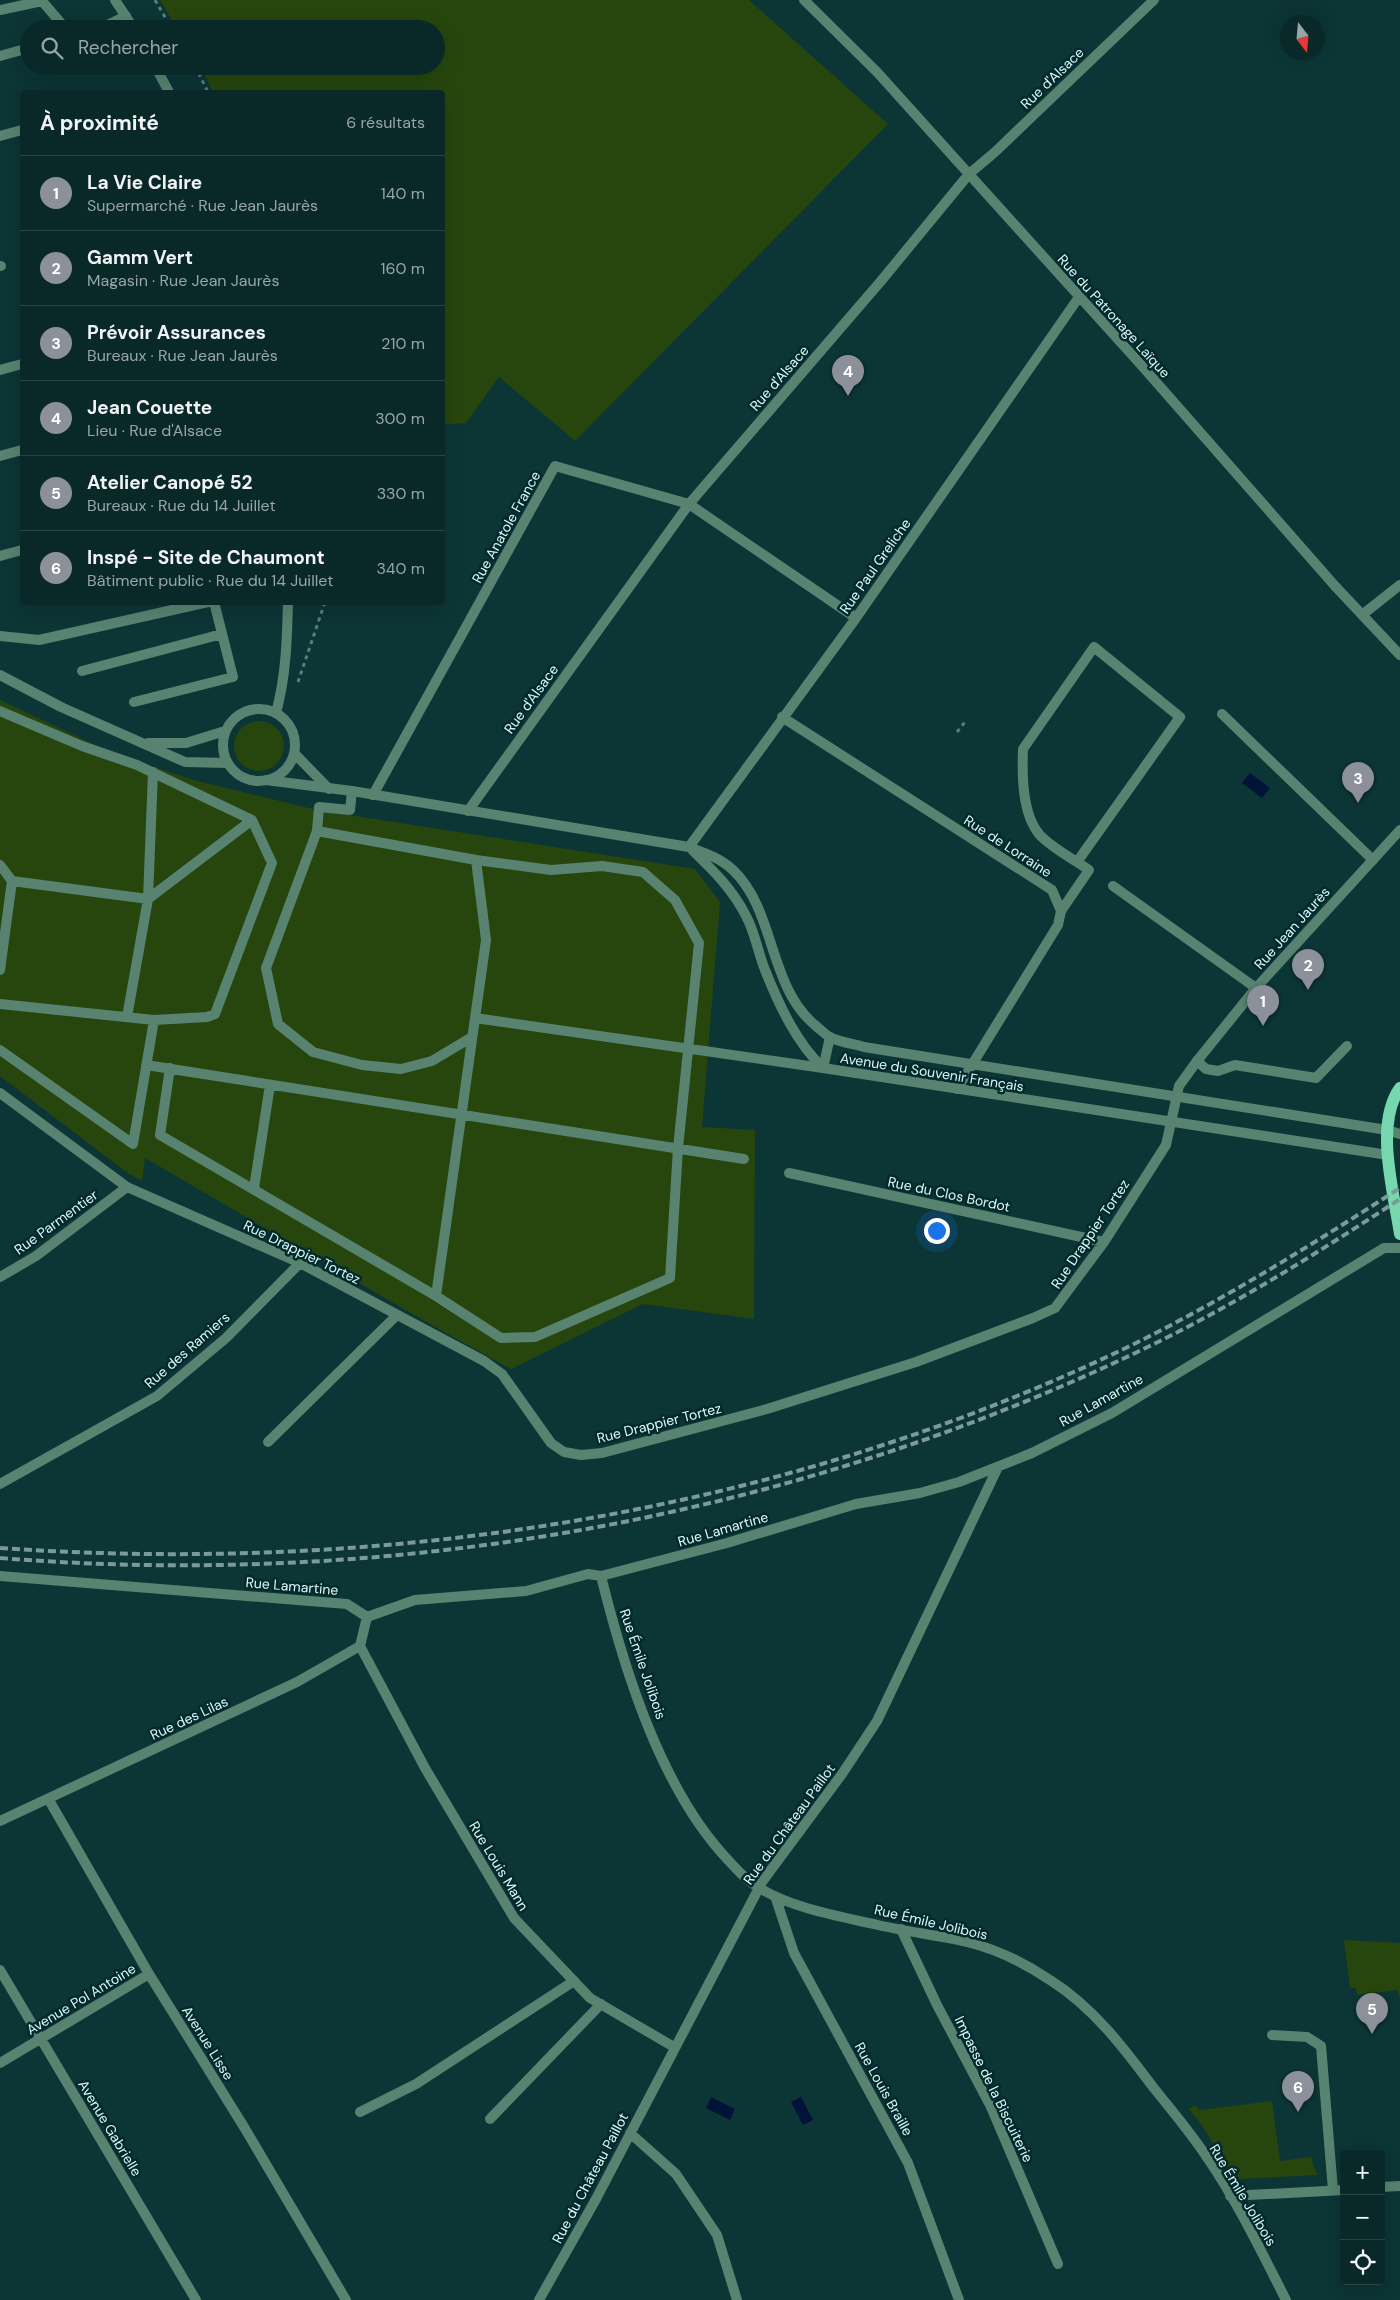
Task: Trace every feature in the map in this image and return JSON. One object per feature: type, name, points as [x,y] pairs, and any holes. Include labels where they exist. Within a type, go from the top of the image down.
[{"type":"main road","points":[[1400,1088],[1391,1104],[1394,1132],[1388,1155],[1400,1234]]},
{"type":"street","points":[[115,0],[128,20]]},
{"type":"street","name":"Rue du Patronage Laïque","points":[[804,0],[877,72],[1362,615],[1400,655]]},
{"type":"street","name":"Rue d'Alsace","points":[[468,811],[689,504],[881,281],[969,174],[995,152],[1154,0]]},
{"type":"street","points":[[0,10],[42,1],[58,20]]},
{"type":"street","points":[[118,20],[126,16]]},
{"type":"street","points":[[0,56],[20,50]]},
{"type":"street","points":[[160,75],[168,90]]},
{"type":"street","points":[[0,136],[20,131]]},
{"type":"street","name":"Rue Paul Greliche","points":[[689,847],[856,618],[1078,297]]},
{"type":"street","points":[[0,370],[20,365]]},
{"type":"street","points":[[0,456],[20,451]]},
{"type":"street","name":"Rue Anatole France","points":[[373,795],[556,466],[689,504],[856,618]]},
{"type":"street","points":[[0,556],[20,551]]},
{"type":"street","points":[[1362,615],[1400,585]]},
{"type":"street","points":[[0,636],[39,640],[195,605]]},
{"type":"street","points":[[134,702],[233,678],[215,605]]},
{"type":"street","points":[[276,713],[284,686],[288,648],[288,605]]},
{"type":"street","points":[[82,671],[222,634]]},
{"type":"street","points":[[957,1089],[1058,924],[1061,910],[1090,870],[1078,862],[1040,836],[1031,823],[1022,765],[1023,749],[1094,648],[1180,717],[1078,862]]},
{"type":"street","points":[[0,675],[61,707],[145,742],[186,762],[228,763]]},
{"type":"street","points":[[266,780],[284,770],[294,753],[295,741],[292,730],[285,720],[276,713],[267,710],[247,711],[238,715],[225,731],[223,747],[228,763],[244,778],[255,781],[266,780],[352,791],[689,847]]},
{"type":"street","points":[[0,711],[82,746],[153,772],[252,820],[272,863],[215,1014],[207,1017],[154,1020],[0,1004]]},
{"type":"street","points":[[1222,714],[1373,860]]},
{"type":"street","name":"Rue de Lorraine","points":[[782,717],[1052,890],[1061,910]]},
{"type":"street","points":[[145,742],[186,743],[225,731]]},
{"type":"street","points":[[294,753],[329,789]]},
{"type":"street","points":[[127,1017],[148,899],[153,772]]},
{"type":"street","points":[[352,791],[350,810],[319,807],[317,831],[266,968],[278,1024],[313,1052],[362,1065],[401,1069],[432,1061],[472,1036]]},
{"type":"street","points":[[12,881],[148,899],[252,820]]},
{"type":"street","name":"Rue Jean Jaurès","points":[[1177,1098],[1179,1086],[1256,988],[1400,830]]},
{"type":"street","points":[[170,1068],[160,1135],[254,1188],[436,1296],[502,1338],[535,1337],[670,1278],[678,1148],[699,943],[675,900],[643,872],[602,866],[551,870],[476,860],[317,831]]},
{"type":"street","name":"Avenue du Souvenir Français","points":[[689,847],[716,857],[733,870],[748,889],[759,911],[776,963],[796,1002],[806,1018],[830,1037],[864,1047],[1394,1132]]},
{"type":"street","name":"Avenue du Souvenir Français","points":[[689,847],[722,878],[747,917],[765,970],[790,1023],[805,1050],[823,1068],[1170,1123],[1388,1155]]},
{"type":"street","points":[[436,1296],[486,940],[476,860]]},
{"type":"street","points":[[0,865],[12,881],[0,970]]},
{"type":"street","points":[[1113,886],[1256,988]]},
{"type":"street","points":[[475,1018],[823,1068],[830,1037]]},
{"type":"street","points":[[0,1050],[133,1144],[154,1020]]},
{"type":"street","points":[[1197,1061],[1206,1069],[1218,1071],[1235,1065],[1316,1078],[1347,1046]]},
{"type":"street","points":[[146,1065],[744,1159]]},
{"type":"street","points":[[254,1188],[270,1085]]},
{"type":"street","name":"Rue Drappier Tortez","points":[[0,1093],[127,1187],[300,1263],[484,1361],[502,1374],[551,1443],[564,1452],[581,1454],[602,1453],[767,1409],[916,1362],[1055,1308],[1104,1242],[1166,1145],[1177,1098]]},
{"type":"street","name":"Rue du Clos Bordot","points":[[789,1174],[1104,1242]]},
{"type":"street","name":"Rue Parmentier","points":[[0,1277],[36,1256],[127,1187]]},
{"type":"street","name":"Rue Lamartine","points":[[0,1576],[347,1604],[367,1617],[416,1600],[526,1591],[588,1574],[601,1576],[727,1543],[856,1504],[920,1493],[959,1482],[998,1467],[1032,1453],[1112,1412],[1384,1248],[1400,1248]]},
{"type":"street","name":"Rue des Ramiers","points":[[0,1484],[157,1396],[226,1338],[300,1263]]},
{"type":"street","points":[[268,1442],[397,1314]]},
{"type":"street","name":"Rue du Château Paillot","points":[[539,2300],[759,1888],[842,1774],[877,1721],[998,1467]]},
{"type":"street","name":"Rue Émile Jolibois","points":[[601,1576],[624,1657],[656,1744],[686,1805],[723,1855],[759,1888],[775,1896],[796,1904],[988,1948],[1049,1979],[1076,1998],[1116,2039],[1209,2160],[1286,2300]]},
{"type":"street","points":[[360,1646],[367,1617]]},
{"type":"street","name":"Rue des Lilas","points":[[0,1821],[297,1682],[360,1646]]},
{"type":"street","name":"Rue Louis Mann","points":[[360,1646],[425,1768],[514,1918],[590,1998],[674,2047]]},
{"type":"street","name":"Avenue Lisse","points":[[48,1800],[149,1974],[244,2127],[346,2300]]},
{"type":"street","name":"Rue Louis Braille","points":[[775,1896],[794,1953],[908,2163],[959,2300]]},
{"type":"street","name":"Impasse de la Biscuiterie","points":[[901,1929],[937,2005],[991,2107],[1058,2264]]},
{"type":"street","name":"Avenue Gabrielle","points":[[0,1970],[196,2300]]},
{"type":"street","name":"Avenue Pol Antoine","points":[[0,2062],[149,1974]]},
{"type":"street","points":[[360,2112],[416,2084],[574,1981]]},
{"type":"street","points":[[490,2118],[601,2004]]},
{"type":"street","points":[[1230,2196],[1338,2190],[1321,2046],[1307,2037],[1272,2036]]},
{"type":"street","points":[[630,2132],[676,2174],[717,2235],[737,2300]]},
{"type":"street","points":[[1385,2187],[1400,2186]]},
{"type":"path","points":[[154,0],[166,20]]},
{"type":"path","points":[[199,75],[207,90]]},
{"type":"path","points":[[298,684],[324,605]]},
{"type":"path","points":[[957,732],[965,722]]},
{"type":"green space","points":[[160,0],[749,0],[888,124],[575,441],[499,377],[466,423],[445,425],[445,90],[212,90],[204,75],[445,75],[445,20],[172,20]]},
{"type":"green space","points":[[0,700],[108,751],[193,780],[317,810],[695,869],[720,902],[702,1127],[755,1130],[754,1319],[643,1304],[511,1369],[421,1319],[145,1158],[142,1181],[129,1174],[0,1076]]},
{"type":"green space","points":[[254,721],[264,721],[277,728],[284,741],[284,751],[277,764],[264,771],[254,771],[245,767],[238,760],[234,751],[234,741],[238,732],[245,725]]},
{"type":"green space","points":[[1344,1940],[1400,1943],[1400,1998],[1397,1990],[1357,1995],[1356,1988],[1350,1988]]},
{"type":"green space","points":[[1272,2101],[1280,2161],[1311,2157],[1317,2175],[1241,2179],[1235,2177],[1189,2109],[1195,2105],[1200,2110]]},
{"type":"water","points":[[1250,773],[1270,788],[1262,798],[1242,783]]},
{"type":"water","points":[[711,2097],[735,2109],[730,2120],[706,2108]]},
{"type":"water","points":[[801,2097],[813,2120],[803,2125],[791,2102]]},
{"type":"railway","points":[[0,1548],[145,1554],[290,1551],[436,1540],[580,1520],[722,1491],[862,1452],[999,1403],[1132,1345],[1201,1309],[1268,1270],[1400,1188]]},
{"type":"railway","points":[[0,1558],[145,1565],[291,1563],[435,1551],[579,1530],[721,1500],[861,1461],[998,1413],[1131,1355],[1200,1320],[1268,1282],[1400,1199]]},
{"type":"place","name":"Jean Couette","points":[[848,396]]},
{"type":"place","name":"Prévoir Assurances","points":[[1358,803]]},
{"type":"place","name":"Gamm Vert","points":[[1308,990]]},
{"type":"place","name":"La Vie Claire","points":[[1263,1026]]},
{"type":"place","name":"Atelier Canopé 52","points":[[1372,2034]]},
{"type":"place","name":"Inspé - Site de Chaumont","points":[[1298,2112]]}]
